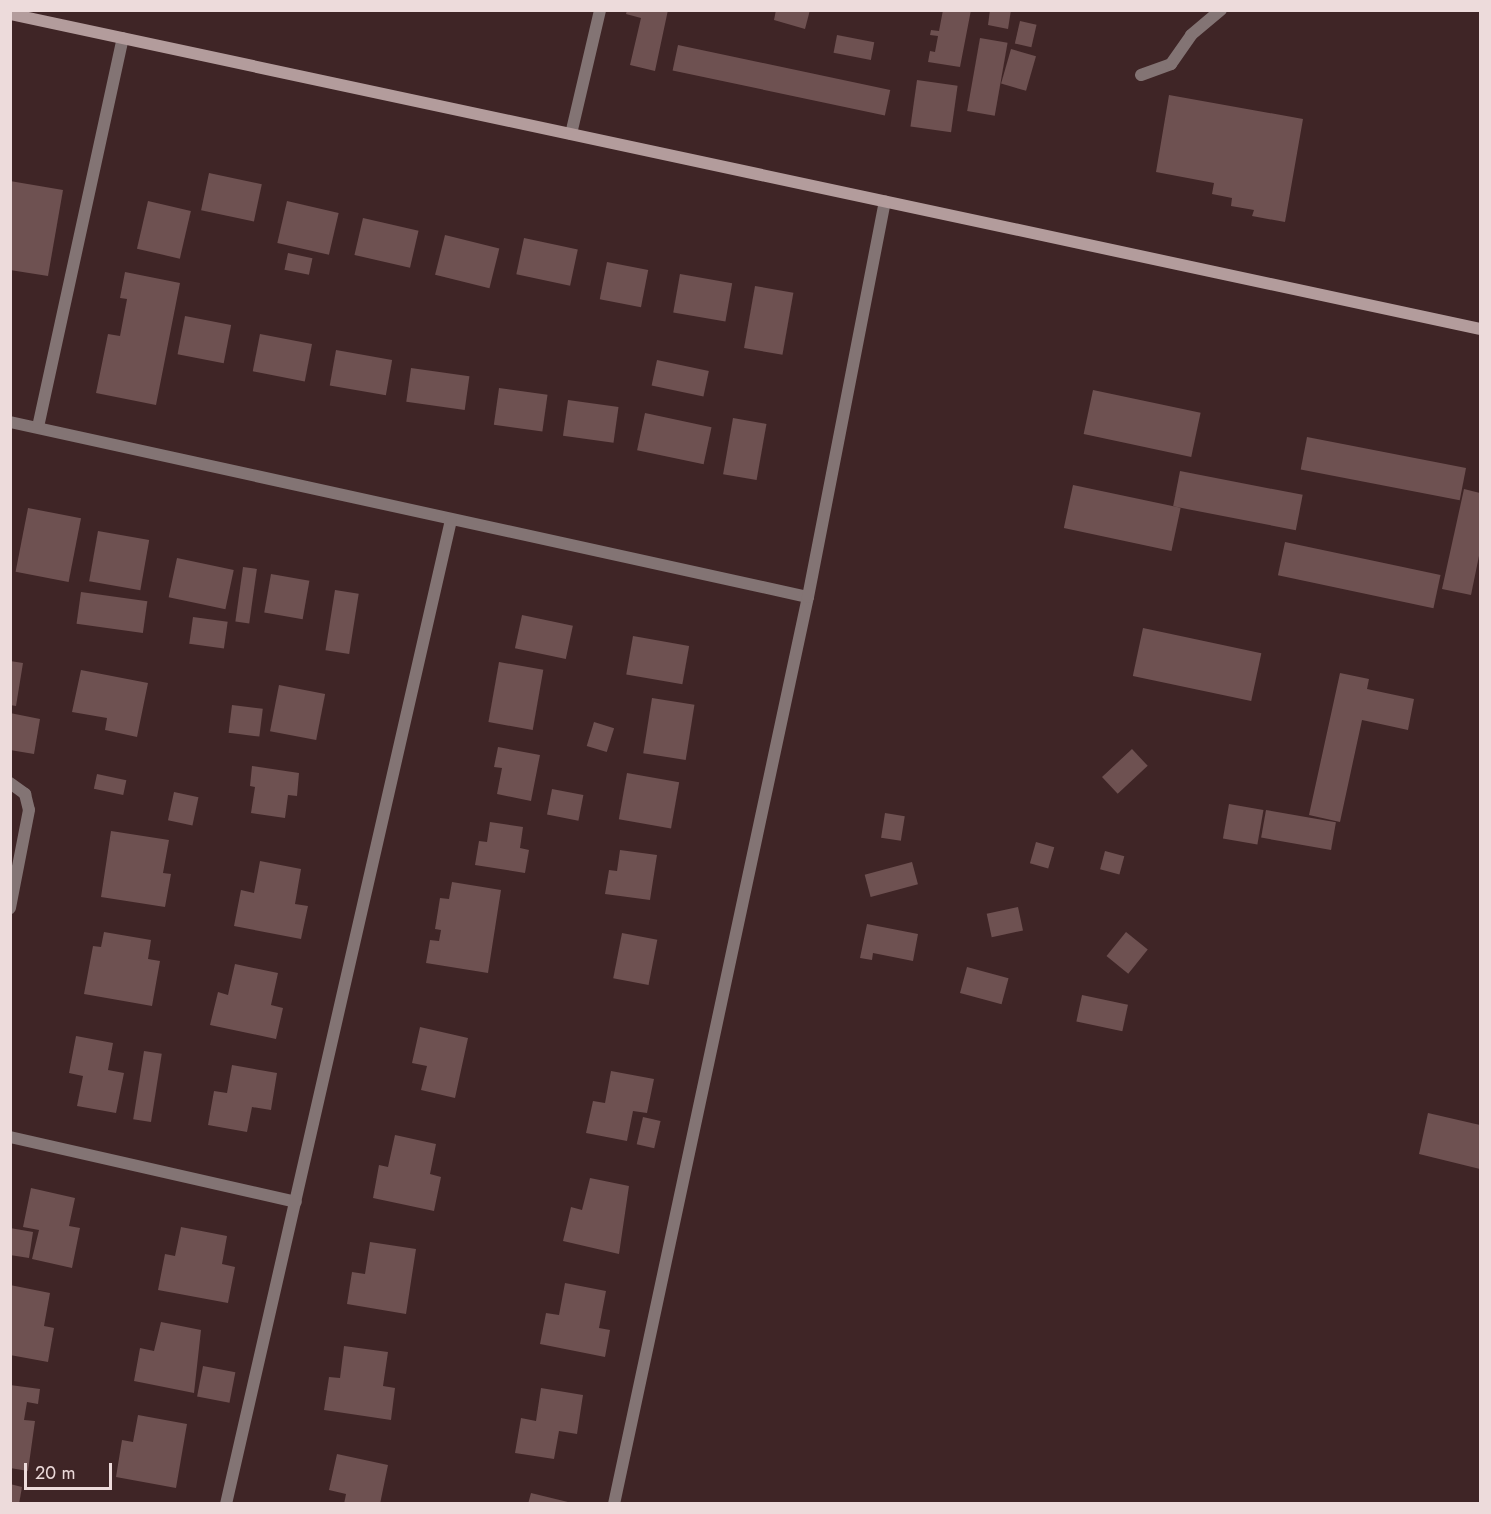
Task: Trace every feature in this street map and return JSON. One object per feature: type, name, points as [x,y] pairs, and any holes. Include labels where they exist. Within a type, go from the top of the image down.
[{"type":"street","points":[[571,134],[600,10]]},
{"type":"street","points":[[1141,75],[1171,64],[1191,35],[1221,10]]},
{"type":"street","points":[[10,14],[1480,329]]},
{"type":"street","points":[[38,427],[123,38]]},
{"type":"street","points":[[614,1503],[808,597],[885,201]]},
{"type":"street","points":[[10,422],[808,597]]},
{"type":"street","points":[[226,1503],[451,520]]},
{"type":"street","points":[[10,783],[25,794],[28,810],[10,908]]},
{"type":"street","points":[[10,1137],[296,1202]]},
{"type":"building","points":[[627,10],[668,10],[655,71],[630,65],[641,18],[626,14]]},
{"type":"building","points":[[776,10],[810,10],[805,29],[774,20]]},
{"type":"building","points":[[943,10],[971,10],[960,67],[928,62],[930,51],[935,52],[938,36],[930,35],[931,30],[939,31]]},
{"type":"building","points":[[990,10],[1011,10],[1008,29],[988,25]]},
{"type":"building","points":[[1020,21],[1037,25],[1031,47],[1015,43]]},
{"type":"building","points":[[837,35],[874,42],[871,60],[834,53]]},
{"type":"building","points":[[980,38],[1008,43],[995,116],[967,111]]},
{"type":"building","points":[[678,45],[890,90],[885,116],[673,70]]},
{"type":"building","points":[[1011,49],[1036,56],[1026,91],[1001,84]]},
{"type":"building","points":[[917,80],[958,86],[951,132],[910,127]]},
{"type":"building","points":[[1169,95],[1303,119],[1285,222],[1252,216],[1254,210],[1231,206],[1232,198],[1212,194],[1214,183],[1156,172]]},
{"type":"building","points":[[209,173],[262,184],[254,221],[201,210]]},
{"type":"building","points":[[10,181],[63,190],[48,276],[10,270]]},
{"type":"building","points":[[148,201],[191,211],[180,259],[137,249]]},
{"type":"building","points":[[287,201],[339,213],[329,255],[277,243]]},
{"type":"building","points":[[363,218],[419,231],[410,268],[354,255]]},
{"type":"building","points":[[445,235],[499,249],[489,288],[435,275]]},
{"type":"building","points":[[524,238],[578,249],[570,286],[516,274]]},
{"type":"building","points":[[288,253],[312,258],[309,275],[284,270]]},
{"type":"building","points":[[607,262],[648,270],[641,307],[600,299]]},
{"type":"building","points":[[125,272],[180,283],[156,405],[96,393],[108,334],[120,336],[127,299],[120,298]]},
{"type":"building","points":[[680,274],[732,283],[725,322],[673,312]]},
{"type":"building","points":[[755,286],[793,293],[782,355],[744,348]]},
{"type":"building","points":[[185,316],[231,325],[224,363],[178,354]]},
{"type":"building","points":[[260,334],[312,344],[305,381],[253,371]]},
{"type":"building","points":[[336,350],[392,360],[386,395],[330,385]]},
{"type":"building","points":[[657,360],[709,371],[703,396],[652,385]]},
{"type":"building","points":[[411,368],[469,376],[465,410],[406,402]]},
{"type":"building","points":[[499,388],[548,395],[542,431],[494,425]]},
{"type":"building","points":[[1093,390],[1201,413],[1191,457],[1084,434]]},
{"type":"building","points":[[568,400],[619,407],[613,443],[563,436]]},
{"type":"building","points":[[645,413],[712,427],[704,464],[637,450]]},
{"type":"building","points":[[733,418],[766,424],[757,480],[723,474]]},
{"type":"building","points":[[1307,437],[1466,468],[1460,500],[1301,469]]},
{"type":"building","points":[[1180,471],[1303,495],[1296,530],[1173,506]]},
{"type":"building","points":[[1073,485],[1181,508],[1171,551],[1064,528]]},
{"type":"building","points":[[1464,489],[1480,493],[1480,551],[1471,595],[1442,589]]},
{"type":"building","points":[[28,508],[81,518],[69,582],[16,572]]},
{"type":"building","points":[[98,531],[149,540],[140,590],[89,581]]},
{"type":"building","points":[[1285,542],[1441,575],[1433,608],[1278,575]]},
{"type":"building","points":[[177,558],[234,570],[225,609],[169,597]]},
{"type":"building","points":[[243,567],[257,569],[249,623],[235,621]]},
{"type":"building","points":[[271,574],[309,581],[303,619],[264,612]]},
{"type":"building","points":[[335,590],[359,594],[349,654],[325,650]]},
{"type":"building","points":[[81,592],[147,601],[143,633],[77,624]]},
{"type":"building","points":[[522,615],[573,626],[566,659],[515,648]]},
{"type":"building","points":[[193,617],[228,622],[224,649],[189,644]]},
{"type":"building","points":[[1143,628],[1261,653],[1251,701],[1133,676]]},
{"type":"building","points":[[633,636],[689,646],[682,684],[626,674]]},
{"type":"building","points":[[10,661],[23,663],[16,706],[10,705]]},
{"type":"building","points":[[499,662],[543,670],[533,730],[488,722]]},
{"type":"building","points":[[81,670],[148,683],[137,737],[105,730],[107,718],[72,712]]},
{"type":"building","points":[[1340,673],[1369,679],[1367,689],[1414,699],[1408,730],[1362,720],[1340,822],[1309,815]]},
{"type":"building","points":[[279,685],[325,694],[316,740],[270,731]]},
{"type":"building","points":[[652,698],[694,705],[686,760],[643,753]]},
{"type":"building","points":[[232,705],[263,709],[259,737],[229,733]]},
{"type":"building","points":[[10,713],[40,719],[34,754],[10,750]]},
{"type":"building","points":[[594,722],[614,728],[607,752],[587,746]]},
{"type":"building","points":[[498,747],[540,755],[531,801],[497,794],[502,768],[494,767]]},
{"type":"building","points":[[1132,749],[1148,766],[1118,794],[1102,777]]},
{"type":"building","points":[[252,766],[299,773],[297,796],[288,795],[285,818],[251,813],[255,787],[250,786]]},
{"type":"building","points":[[627,773],[679,782],[671,828],[619,819]]},
{"type":"building","points":[[97,774],[126,780],[123,795],[94,789]]},
{"type":"building","points":[[552,789],[583,795],[578,821],[547,815]]},
{"type":"building","points":[[174,792],[198,797],[192,826],[168,820]]},
{"type":"building","points":[[1229,804],[1263,810],[1257,845],[1223,838]]},
{"type":"building","points":[[1266,810],[1336,822],[1331,850],[1261,838]]},
{"type":"building","points":[[885,813],[905,816],[901,841],[881,838]]},
{"type":"building","points":[[490,822],[523,827],[520,848],[529,850],[525,873],[475,865],[479,841],[487,842]]},
{"type":"building","points":[[111,831],[169,840],[163,873],[171,874],[165,907],[101,897]]},
{"type":"building","points":[[1036,842],[1054,847],[1048,868],[1030,863]]},
{"type":"building","points":[[620,850],[657,855],[650,900],[605,894],[609,870],[617,871]]},
{"type":"building","points":[[1105,851],[1124,856],[1119,875],[1100,869]]},
{"type":"building","points":[[260,861],[301,869],[295,904],[308,906],[301,939],[234,926],[241,890],[254,893]]},
{"type":"building","points":[[912,862],[918,884],[871,897],[865,875]]},
{"type":"building","points":[[452,882],[501,890],[488,973],[426,963],[430,940],[439,941],[441,930],[435,929],[440,898],[449,899]]},
{"type":"building","points":[[1018,907],[1023,930],[992,937],[987,914]]},
{"type":"building","points":[[867,924],[918,934],[913,961],[873,953],[872,960],[860,958]]},
{"type":"building","points":[[104,932],[151,940],[148,959],[160,961],[152,1006],[84,994],[93,946],[101,947]]},
{"type":"building","points":[[1126,932],[1148,950],[1128,974],[1106,956]]},
{"type":"building","points":[[622,933],[657,940],[649,985],[613,978]]},
{"type":"building","points":[[235,964],[278,973],[271,1005],[283,1008],[276,1039],[210,1025],[218,992],[228,995]]},
{"type":"building","points":[[967,967],[1009,978],[1002,1004],[960,993]]},
{"type":"building","points":[[1082,995],[1128,1005],[1122,1031],[1076,1021]]},
{"type":"building","points":[[420,1027],[468,1038],[455,1098],[421,1090],[427,1066],[412,1063]]},
{"type":"building","points":[[76,1036],[113,1043],[108,1070],[124,1073],[116,1113],[77,1106],[83,1076],[69,1073]]},
{"type":"building","points":[[144,1051],[162,1054],[151,1122],[133,1119]]},
{"type":"building","points":[[232,1065],[277,1073],[271,1110],[252,1107],[247,1132],[208,1125],[214,1091],[227,1093]]},
{"type":"building","points":[[611,1071],[654,1079],[647,1113],[633,1111],[627,1141],[586,1133],[593,1101],[605,1103]]},
{"type":"building","points":[[1428,1113],[1480,1125],[1480,1169],[1419,1154]]},
{"type":"building","points":[[643,1117],[661,1121],[654,1148],[637,1144]]},
{"type":"building","points":[[395,1135],[436,1144],[430,1174],[441,1177],[434,1211],[373,1198],[379,1165],[388,1167]]},
{"type":"building","points":[[590,1178],[629,1186],[619,1254],[563,1241],[571,1207],[582,1210]]},
{"type":"building","points":[[31,1188],[75,1198],[69,1226],[80,1228],[72,1268],[32,1259],[39,1230],[23,1227]]},
{"type":"building","points":[[181,1227],[227,1236],[222,1264],[235,1267],[228,1303],[158,1290],[165,1254],[175,1256]]},
{"type":"building","points":[[10,1228],[33,1232],[29,1258],[10,1255]]},
{"type":"building","points":[[370,1242],[416,1249],[406,1314],[347,1304],[352,1272],[365,1274]]},
{"type":"building","points":[[565,1283],[606,1291],[599,1328],[610,1330],[605,1357],[540,1344],[546,1313],[559,1315]]},
{"type":"building","points":[[10,1285],[50,1293],[44,1326],[54,1328],[48,1362],[10,1355]]},
{"type":"building","points":[[161,1322],[201,1330],[194,1393],[134,1381],[140,1348],[154,1351]]},
{"type":"building","points":[[344,1346],[388,1352],[383,1386],[395,1388],[391,1420],[324,1410],[329,1377],[340,1378]]},
{"type":"building","points":[[203,1366],[235,1372],[229,1403],[197,1396]]},
{"type":"building","points":[[10,1385],[40,1389],[38,1404],[27,1402],[24,1420],[35,1421],[28,1471],[10,1468]]},
{"type":"building","points":[[541,1388],[583,1395],[577,1434],[559,1431],[554,1459],[515,1453],[521,1418],[536,1421]]},
{"type":"building","points":[[138,1415],[187,1424],[176,1488],[116,1477],[122,1440],[133,1442]]},
{"type":"building","points":[[337,1454],[388,1465],[380,1504],[344,1504],[346,1494],[329,1490]]},
{"type":"building","points":[[10,1484],[22,1487],[19,1504],[10,1504]]},
{"type":"building","points":[[531,1493],[572,1503],[572,1504],[528,1504]]}]
